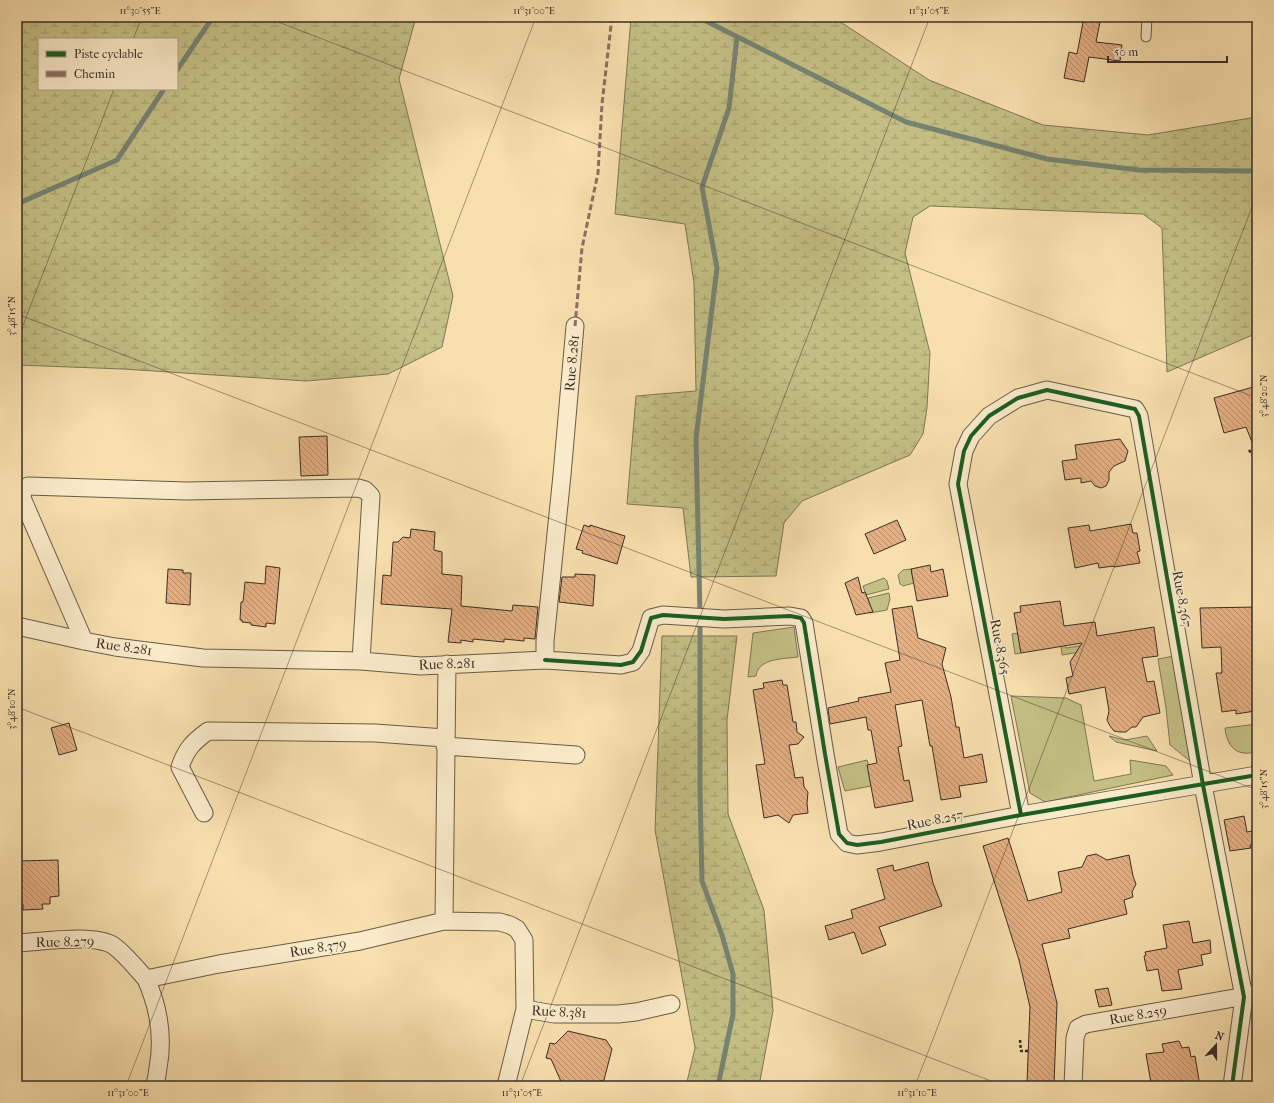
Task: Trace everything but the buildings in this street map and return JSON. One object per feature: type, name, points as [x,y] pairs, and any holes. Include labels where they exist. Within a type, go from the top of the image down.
[{"type":"street","name":"Rue 8.281","points":[[17,626],[84,641],[203,658],[361,661],[422,666],[545,660],[544,641],[575,326]]},
{"type":"street","name":"Rue 8.365","points":[[1021,815],[958,484],[964,451],[971,436],[989,416],[1018,398],[1047,390],[1135,409],[1139,416]]},
{"type":"street","name":"Rue 8.367","points":[[1139,416],[1203,785],[1250,995],[1232,1086]]},
{"type":"street","points":[[84,641],[22,498],[23,491],[28,486],[186,491],[358,488],[365,490],[371,496],[361,661]]},
{"type":"street","name":"Rue 8.257","points":[[545,660],[621,665],[633,662],[641,651],[651,618],[662,615],[724,620],[790,616],[801,618],[804,623],[839,834],[847,843],[857,845],[881,842],[1021,815],[1257,775]]},
{"type":"street","points":[[444,922],[447,664]]},
{"type":"street","points":[[204,813],[180,767],[184,754],[194,741],[208,731],[375,733],[445,742],[576,755]]},
{"type":"street","name":"Rue 8.379","points":[[146,979],[219,964],[360,942],[444,922],[500,922],[517,929],[524,940],[525,1009]]},
{"type":"street","name":"Rue 8.279","points":[[17,943],[85,939],[100,941],[113,946],[118,950],[146,979]]},
{"type":"street","points":[[146,979],[157,1009],[161,1029],[160,1057],[154,1086]]},
{"type":"street","name":"Rue 8.259","points":[[1073,1086],[1075,1038],[1078,1028],[1086,1024],[1250,995]]},
{"type":"street","name":"Rue 8.381","points":[[506,1086],[525,1009],[554,1014],[618,1014],[636,1012],[671,1004]]},
{"type":"lane","points":[[1146,37],[1147,17]]},
{"type":"path","points":[[1249,450],[1254,457]]},
{"type":"path","points":[[1020,1040],[1021,1051],[1028,1051]]},
{"type":"green space","points":[[17,17],[416,17],[399,79],[453,296],[442,347],[388,374],[306,381],[123,369],[17,365]]},
{"type":"green space","points":[[631,17],[837,17],[839,21],[929,80],[1043,125],[1148,135],[1257,117],[1257,333],[1167,372],[1162,228],[1143,214],[930,206],[913,217],[905,253],[930,353],[927,408],[923,434],[910,455],[802,501],[784,523],[776,576],[691,577],[683,508],[627,504],[636,396],[696,391],[694,283],[685,224],[615,214]]},
{"type":"green space","points":[[911,569],[914,583],[903,586],[900,584],[898,575],[903,570]]},
{"type":"green space","points":[[884,578],[887,581],[889,589],[866,595],[863,586]]},
{"type":"green space","points":[[889,593],[890,599],[887,610],[870,613],[868,598]]},
{"type":"green space","points":[[794,627],[798,657],[772,660],[761,666],[756,676],[748,677],[753,633]]},
{"type":"green space","points":[[1018,633],[1021,653],[1015,654],[1012,634]]},
{"type":"green space","points":[[662,636],[737,636],[727,720],[728,814],[764,910],[773,1011],[759,1086],[686,1086],[695,1048],[655,830]]},
{"type":"green space","points":[[1065,645],[1066,648],[1085,645],[1086,651],[1062,655],[1061,646]]},
{"type":"green space","points":[[1174,656],[1190,761],[1170,745],[1158,659]]},
{"type":"green space","points":[[1011,696],[1066,698],[1081,705],[1094,781],[1131,774],[1130,760],[1166,766],[1173,775],[1045,802],[1030,793]]},
{"type":"green space","points":[[1257,724],[1257,752],[1244,753],[1233,748],[1228,740],[1225,728]]},
{"type":"green space","points":[[1109,736],[1125,740],[1147,736],[1157,751],[1116,742]]},
{"type":"green space","points":[[867,760],[872,777],[871,786],[845,791],[838,767]]},
{"type":"waterway","points":[[178,69],[213,17]]},
{"type":"waterway","points":[[698,17],[906,122],[1047,159],[1139,170],[1257,171]]},
{"type":"waterway","points":[[718,1086],[733,1014],[733,974],[722,935],[702,881],[700,790],[700,614],[696,438],[717,268],[702,187],[729,108],[737,37]]},
{"type":"waterway","points":[[17,204],[117,160],[163,90]]},
{"type":"marked path","points":[[575,326],[582,248],[598,173],[602,104],[612,17]]},
{"type":"cycle path","points":[[1021,815],[958,484],[964,451],[971,436],[989,416],[1018,398],[1047,390],[1135,409],[1139,416],[1203,785],[1244,997],[1232,1086]]},
{"type":"cycle path","points":[[545,660],[621,665],[633,662],[641,651],[651,618],[663,615],[724,619],[790,616],[801,618],[804,623],[839,834],[847,843],[857,845],[881,842],[1021,815],[1257,775]]}]
